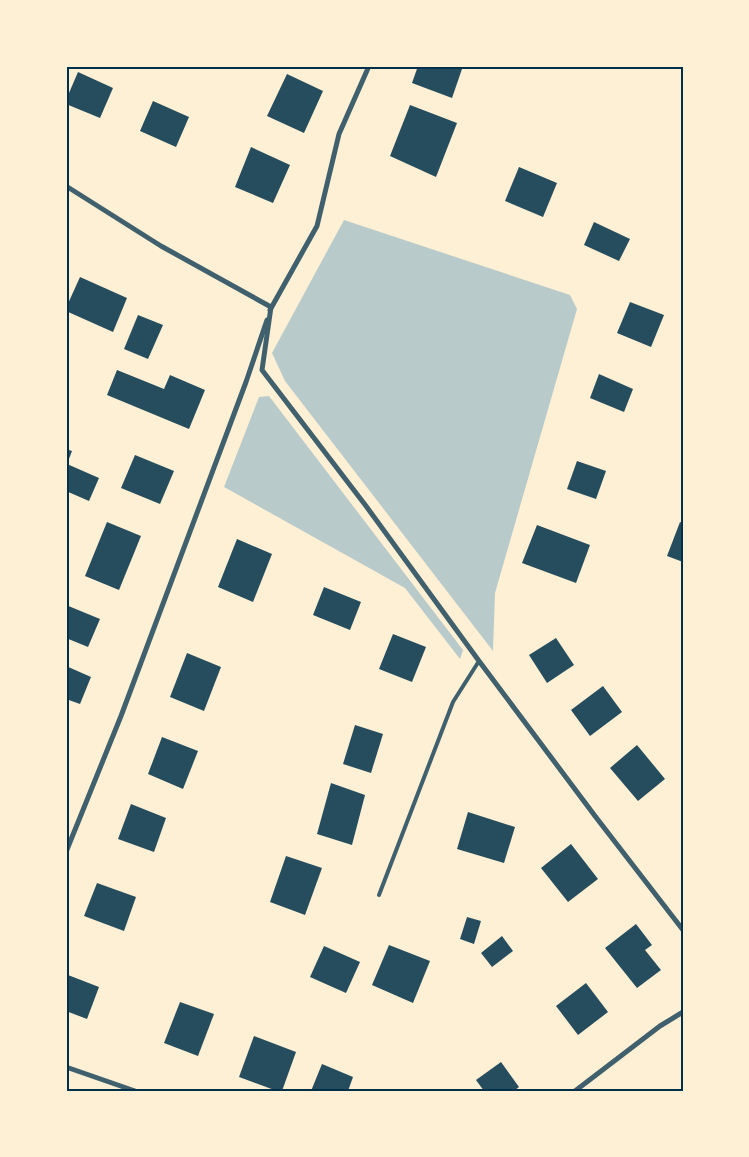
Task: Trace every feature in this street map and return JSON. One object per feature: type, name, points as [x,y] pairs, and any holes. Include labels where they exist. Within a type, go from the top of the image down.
[{"type":"street","points":[[66,852],[128,698],[246,382],[271,307],[317,226],[339,134],[369,66]]},
{"type":"street","points":[[66,186],[161,246],[271,307]]},
{"type":"street","points":[[271,307],[262,370],[366,506],[595,816],[683,930]]},
{"type":"street","points":[[575,1091],[660,1026],[683,1012]]},
{"type":"street","points":[[66,1067],[135,1091]]},
{"type":"lane","points":[[379,895],[453,702],[479,661]]},
{"type":"shaded area","points":[[344,220],[570,295],[577,309],[495,593],[493,651],[285,381],[272,353]]},
{"type":"shaded area","points":[[269,396],[463,650],[460,659],[405,588],[224,487],[259,397]]},
{"type":"building","points":[[418,66],[463,66],[452,98],[412,83]]},
{"type":"building","points":[[78,72],[113,88],[100,118],[66,104]]},
{"type":"building","points":[[287,74],[323,91],[304,133],[267,116]]},
{"type":"building","points":[[153,101],[189,117],[176,147],[140,131]]},
{"type":"building","points":[[410,105],[457,123],[436,177],[390,156]]},
{"type":"building","points":[[251,147],[290,165],[273,203],[235,187]]},
{"type":"building","points":[[519,167],[557,183],[543,217],[505,201]]},
{"type":"building","points":[[594,222],[630,239],[619,261],[584,245]]},
{"type":"building","points":[[80,277],[127,298],[113,332],[66,311]]},
{"type":"building","points":[[630,302],[664,315],[651,347],[617,333]]},
{"type":"building","points":[[138,315],[163,325],[148,359],[124,349]]},
{"type":"building","points":[[117,370],[164,389],[170,375],[205,390],[189,429],[107,395]]},
{"type":"building","points":[[599,374],[633,389],[624,412],[590,398]]},
{"type":"building","points":[[66,449],[72,451],[67,464],[99,478],[89,501],[66,491]]},
{"type":"building","points":[[135,455],[174,471],[160,504],[121,488]]},
{"type":"building","points":[[577,461],[606,471],[596,499],[567,489]]},
{"type":"building","points":[[107,522],[141,536],[119,590],[85,576]]},
{"type":"building","points":[[680,522],[683,523],[683,562],[667,556]]},
{"type":"building","points":[[537,525],[590,545],[576,583],[522,563]]},
{"type":"building","points":[[237,539],[272,554],[253,602],[218,587]]},
{"type":"building","points":[[324,587],[361,602],[350,630],[313,615]]},
{"type":"building","points":[[66,605],[100,619],[88,647],[66,638]]},
{"type":"building","points":[[393,634],[426,647],[412,682],[379,669]]},
{"type":"building","points":[[556,638],[574,665],[547,683],[529,655]]},
{"type":"building","points":[[187,653],[221,667],[204,711],[170,697]]},
{"type":"building","points":[[66,666],[91,677],[80,704],[66,699]]},
{"type":"building","points":[[603,686],[622,712],[590,736],[571,710]]},
{"type":"building","points":[[355,725],[383,734],[371,773],[343,764]]},
{"type":"building","points":[[162,737],[198,751],[183,789],[148,774]]},
{"type":"building","points":[[637,745],[665,779],[638,801],[610,768]]},
{"type":"building","points":[[331,783],[365,795],[352,845],[317,834]]},
{"type":"building","points":[[131,804],[166,818],[154,852],[118,839]]},
{"type":"building","points":[[468,812],[515,827],[504,863],[457,849]]},
{"type":"building","points":[[571,844],[598,879],[568,902],[541,868]]},
{"type":"building","points":[[286,856],[322,868],[305,915],[270,902]]},
{"type":"building","points":[[97,883],[136,897],[124,931],[84,916]]},
{"type":"building","points":[[467,917],[481,921],[474,944],[460,939]]},
{"type":"building","points":[[636,924],[652,945],[645,950],[661,970],[637,988],[605,948]]},
{"type":"building","points":[[502,936],[513,951],[492,967],[481,953]]},
{"type":"building","points":[[389,945],[430,961],[413,1003],[372,985]]},
{"type":"building","points":[[324,946],[360,962],[346,993],[310,977]]},
{"type":"building","points":[[68,975],[99,987],[87,1019],[66,1011],[66,980]]},
{"type":"building","points":[[586,983],[608,1012],[578,1035],[556,1006]]},
{"type":"building","points":[[180,1002],[214,1014],[198,1056],[164,1043]]},
{"type":"building","points":[[254,1036],[296,1052],[282,1091],[277,1091],[239,1077]]},
{"type":"building","points":[[501,1062],[519,1087],[514,1091],[484,1091],[476,1080]]},
{"type":"building","points":[[322,1064],[353,1077],[348,1091],[311,1091]]}]
